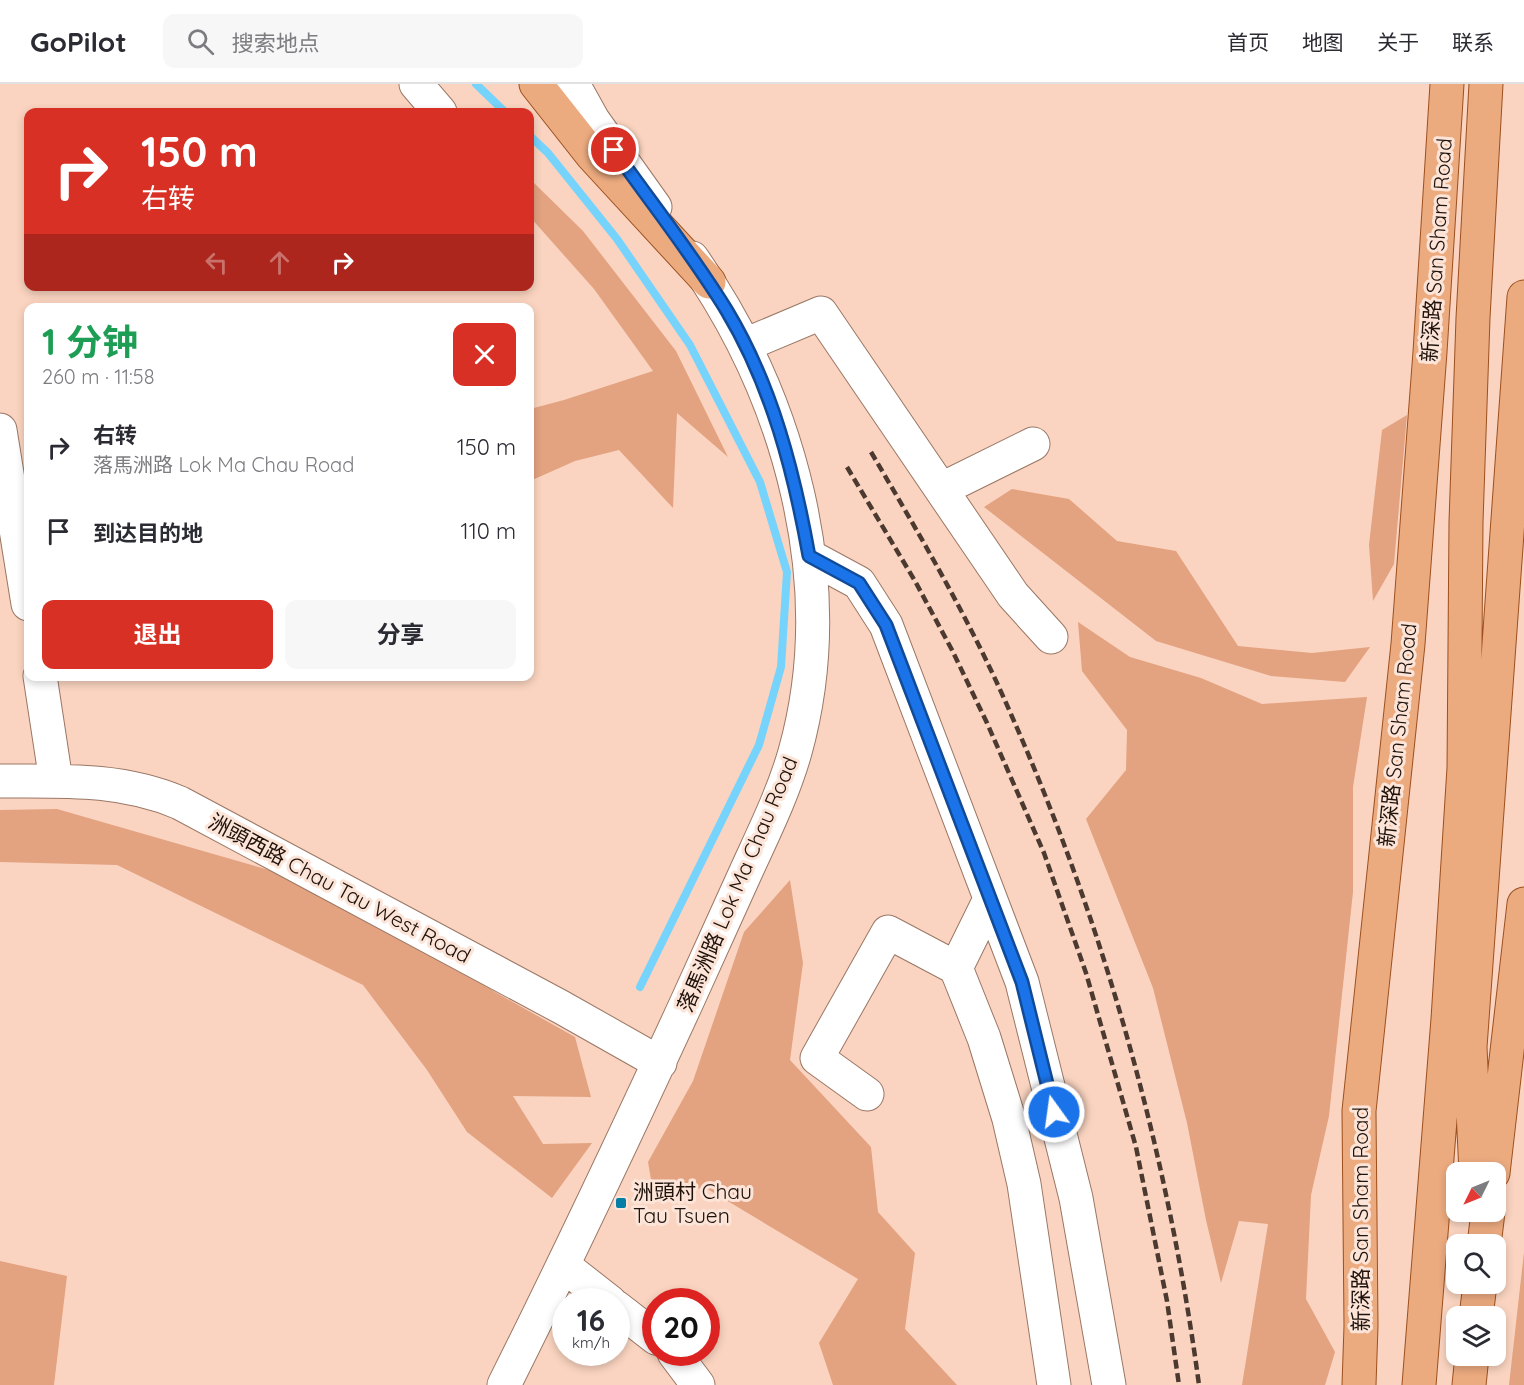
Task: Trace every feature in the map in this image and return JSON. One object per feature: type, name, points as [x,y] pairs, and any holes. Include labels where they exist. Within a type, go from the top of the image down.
[{"type":"main road","points":[[536,84],[592,155],[709,282]]},
{"type":"main road","name":"新深路 San Sham Road","points":[[1359,1385],[1359,1111],[1408,644],[1447,84]]},
{"type":"main road","name":"新深路 San Sham Road","points":[[1419,1385],[1448,1019],[1464,768],[1466,522],[1473,318],[1486,86]]},
{"type":"main road","points":[[1475,1162],[1470,1047],[1524,297]]},
{"type":"main road","points":[[1464,768],[1511,482]]},
{"type":"main road","points":[[1493,1162],[1524,904]]},
{"type":"main road","points":[[1469,1385],[1471,1366]]},
{"type":"street","points":[[416,84],[437,108]]},
{"type":"street","name":"落馬洲路 Lok Ma Chau Road","points":[[504,1385],[564,1266],[660,1062],[775,808],[795,752],[802,724],[812,659],[813,616],[809,556],[799,502],[780,430],[745,345],[709,282],[593,120],[573,84]]},
{"type":"street","points":[[745,345],[821,313],[1013,595],[1051,637]]},
{"type":"street","points":[[0,430],[24,579]]},
{"type":"street","points":[[942,489],[1034,444]]},
{"type":"street","points":[[809,556],[859,583],[886,625],[1022,982],[1076,1198],[1109,1385]]},
{"type":"street","points":[[41,681],[56,781]]},
{"type":"street","name":"洲頭西路 Chau Tau West Road","points":[[0,781],[56,781],[124,785],[153,792],[180,803],[660,1062]]},
{"type":"street","points":[[956,968],[990,899]]},
{"type":"street","points":[[867,1094],[817,1058],[888,932],[956,968],[984,1038],[1009,1119],[1024,1184],[1054,1385]]},
{"type":"street","points":[[564,1266],[592,1288]]},
{"type":"street","points":[[630,1318],[642,1327]]},
{"type":"street","points":[[684,1366],[698,1385]]},
{"type":"shaded area","points":[[534,183],[583,231],[676,351],[728,457],[677,413],[673,508],[619,450],[575,461],[534,479],[534,408],[653,371],[594,289],[534,222]]},
{"type":"shaded area","points":[[1407,415],[1394,564],[1373,601],[1369,545],[1382,430]]},
{"type":"shaded area","points":[[1012,489],[1069,499],[1117,541],[1176,551],[1238,646],[1312,653],[1370,647],[1345,682],[1271,676],[1156,641],[984,507]]},
{"type":"shaded area","points":[[1078,622],[1130,657],[1201,678],[1262,704],[1367,697],[1353,787],[1353,892],[1329,1116],[1311,1195],[1306,1299],[1335,1352],[1325,1385],[1242,1385],[1268,1224],[1239,1221],[1221,1283],[1187,1123],[1153,988],[1086,819],[1126,770],[1127,730],[1082,671]]},
{"type":"shaded area","points":[[57,809],[335,889],[495,992],[575,1037],[591,1097],[513,1096],[543,1144],[592,1143],[552,1198],[467,1132],[427,1070],[363,985],[117,865],[0,862],[0,810]]},
{"type":"shaded area","points":[[790,880],[803,963],[790,1060],[871,1147],[878,1212],[915,1253],[905,1329],[957,1385],[833,1385],[819,1343],[858,1279],[704,1187],[655,1203],[648,1162],[693,1081],[744,932]]},
{"type":"shaded area","points":[[1524,1252],[1524,1385],[1509,1385]]},
{"type":"shaded area","points":[[0,1261],[67,1276],[54,1385],[0,1385]]},
{"type":"waterway","points":[[476,84],[501,108]]},
{"type":"waterway","points":[[534,140],[548,153],[617,239],[690,345],[760,482],[787,572],[781,667],[759,745],[640,987]]},
{"type":"railway","points":[[871,452],[945,580],[995,678],[1044,793],[1075,875],[1103,958],[1151,1127],[1170,1212],[1199,1385]]},
{"type":"railway","points":[[847,467],[915,581],[952,650],[1044,853],[1086,973],[1136,1147],[1167,1301],[1179,1385]]},
{"type":"place","name":"洲頭村 Chau Tau Tsuen","points":[[621,1203]]},
{"type":"route","points":[[614,150],[709,282],[745,345],[780,430],[792,471],[809,556],[859,583],[886,625],[1022,982],[1054,1112]]}]
